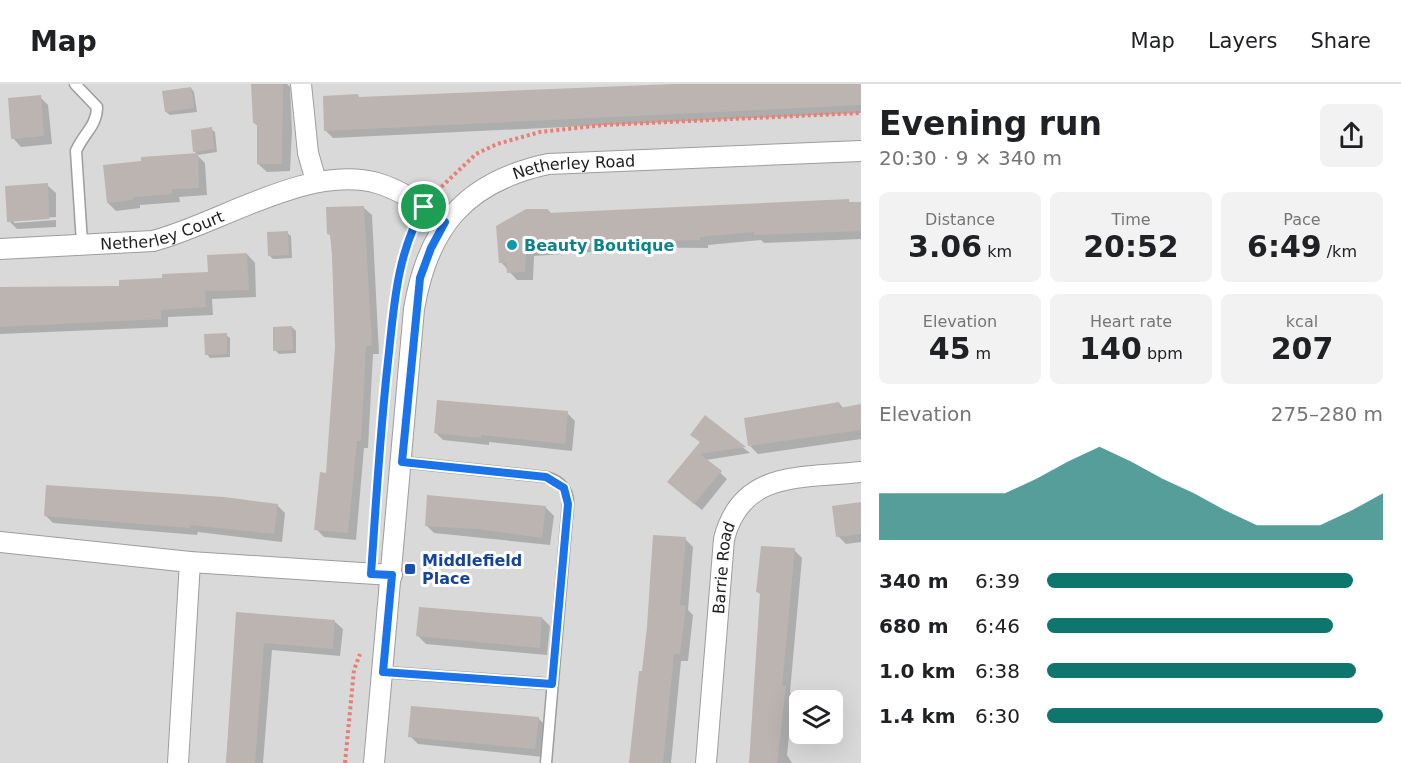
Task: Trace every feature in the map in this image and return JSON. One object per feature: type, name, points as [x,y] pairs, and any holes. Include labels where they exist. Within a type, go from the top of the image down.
[{"type":"street","points":[[301,84],[308,153],[316,181],[344,179],[376,183],[400,192],[445,222]]},
{"type":"street","name":"Netherley Road","points":[[374,763],[420,278],[431,248],[445,222],[468,199],[494,181],[520,170],[548,164],[861,151]]},
{"type":"street","name":"Netherley Court","points":[[0,249],[161,239],[316,181]]},
{"type":"street","name":"Barrie Road","points":[[706,763],[724,539],[734,511],[742,499],[763,486],[777,482],[861,472]]},
{"type":"street","points":[[0,542],[190,562],[392,575]]},
{"type":"street","points":[[178,763],[190,562]]},
{"type":"lane","points":[[75,84],[97,107],[97,116],[91,129],[81,140],[76,151],[82,243]]},
{"type":"lane","points":[[402,462],[546,477],[564,488],[568,504],[546,763]]},
{"type":"lane","points":[[383,672],[552,684]]},
{"type":"path","points":[[424,207],[443,184],[476,154],[497,144],[540,132],[604,125],[861,113]]},
{"type":"path","points":[[345,763],[354,670],[361,650]]},
{"type":"shaded area","points":[[0,84],[861,84],[861,763],[0,763]]},
{"type":"building","points":[[251,84],[283,84],[282,164],[257,164],[257,123],[253,123]]},
{"type":"building","points":[[675,84],[861,84],[861,105],[324,131],[323,96],[358,94],[359,97]]},
{"type":"building","points":[[191,87],[194,108],[165,112],[162,91]]},
{"type":"building","points":[[41,95],[44,136],[11,139],[8,98]]},
{"type":"building","points":[[212,127],[214,149],[193,152],[191,130]]},
{"type":"building","points":[[198,153],[199,188],[172,189],[172,194],[133,197],[133,200],[107,203],[103,165],[141,161],[141,157]]},
{"type":"building","points":[[48,183],[49,219],[7,222],[5,186]]},
{"type":"building","points":[[849,199],[849,202],[861,202],[861,231],[754,235],[754,232],[700,237],[700,240],[599,240],[600,243],[526,248],[525,272],[507,273],[506,263],[499,263],[496,226],[526,209],[548,209],[548,213]]},
{"type":"building","points":[[364,206],[372,346],[366,346],[361,441],[357,441],[348,533],[314,530],[320,472],[326,473],[335,347],[332,256],[330,235],[327,234],[326,207]]},
{"type":"building","points":[[288,231],[289,255],[268,256],[267,232]]},
{"type":"building","points":[[247,253],[249,290],[205,291],[206,307],[161,310],[161,319],[0,327],[0,287],[119,286],[119,280],[162,278],[162,274],[208,272],[207,255]]},
{"type":"building","points":[[292,326],[293,350],[273,351],[273,327]]},
{"type":"building","points":[[227,333],[227,354],[205,355],[204,334]]},
{"type":"building","points":[[437,400],[568,411],[565,444],[481,435],[481,438],[434,433]]},
{"type":"building","points":[[839,402],[840,408],[861,404],[861,430],[748,446],[744,418]]},
{"type":"building","points":[[705,415],[746,447],[700,454],[722,471],[694,504],[667,482],[700,442],[690,435]]},
{"type":"building","points":[[46,485],[224,497],[278,504],[274,534],[190,525],[190,528],[44,516]]},
{"type":"building","points":[[427,495],[546,506],[542,538],[478,529],[425,526]]},
{"type":"building","points":[[861,502],[861,534],[836,537],[832,506]]},
{"type":"building","points":[[653,535],[686,537],[680,605],[686,606],[680,654],[674,654],[663,763],[629,763],[639,671],[642,671],[647,627]]},
{"type":"building","points":[[761,546],[795,548],[782,686],[786,686],[777,763],[749,763],[760,593],[756,592]]},
{"type":"building","points":[[419,607],[542,617],[540,648],[416,636]]},
{"type":"building","points":[[236,612],[335,620],[333,649],[264,643],[255,763],[226,763]]},
{"type":"building","points":[[411,706],[539,717],[535,749],[408,737]]},
{"type":"place","name":"Beauty Boutique","points":[[512,245]]},
{"type":"place","name":"Middlefield Place","points":[[410,569]]},
{"type":"route","points":[[424,207],[445,222],[431,248],[420,278],[414,309],[402,462],[546,477],[562,485],[568,498],[568,504],[552,684],[383,672],[392,575],[371,574],[383,405],[394,291],[401,261],[424,207]]}]
